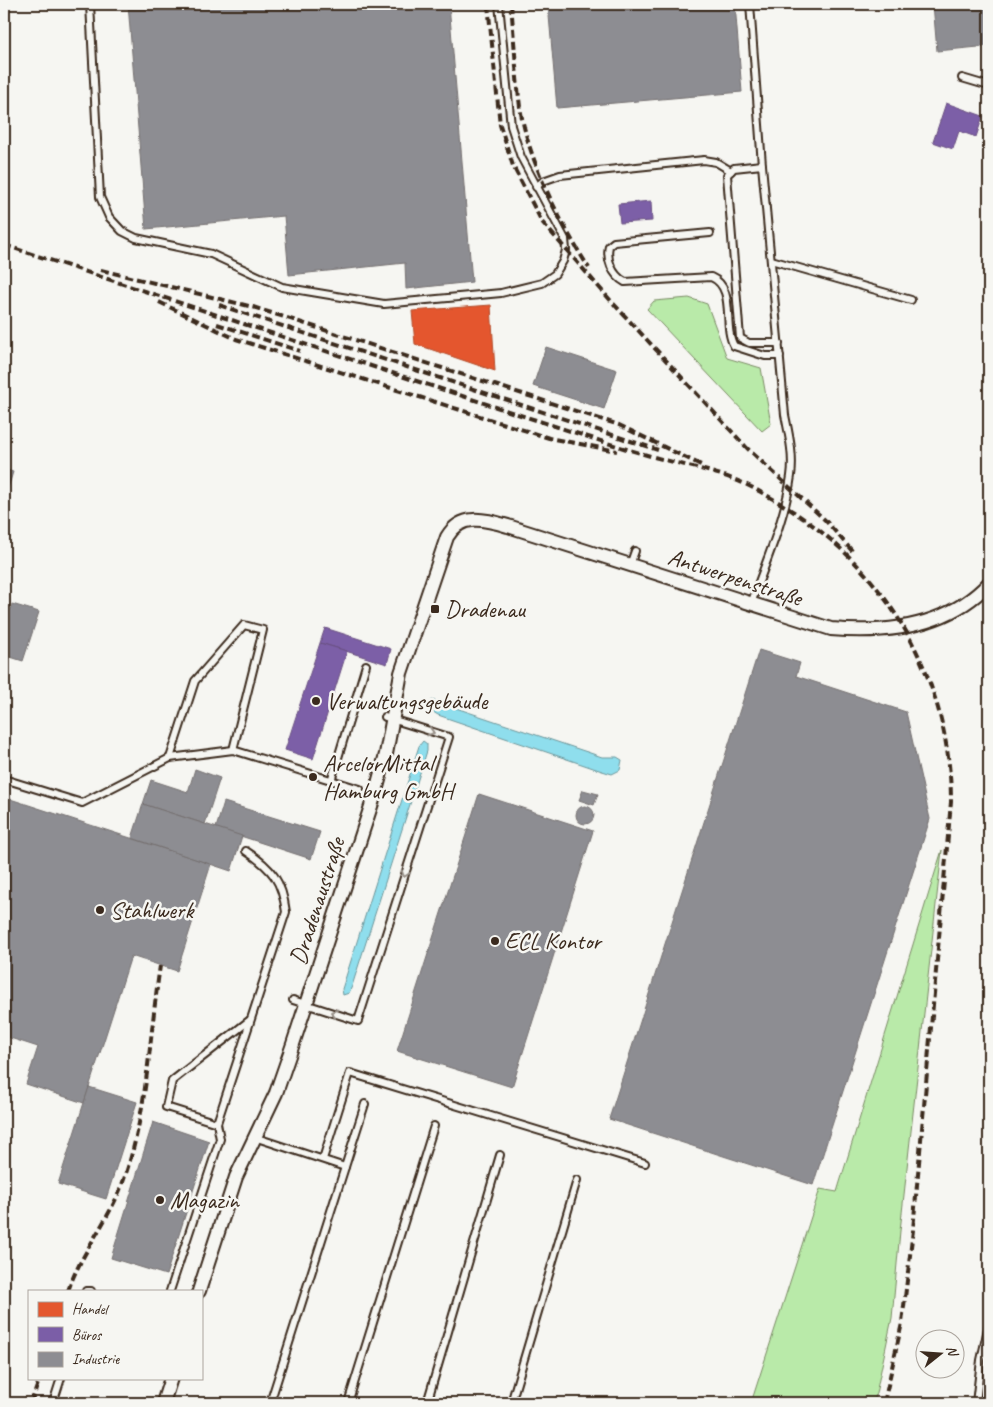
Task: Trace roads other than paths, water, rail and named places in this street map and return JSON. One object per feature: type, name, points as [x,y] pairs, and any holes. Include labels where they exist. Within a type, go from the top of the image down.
[{"type":"street","name":"Antwerpenstraße","points":[[462,522],[472,519],[488,520],[831,629],[863,632],[893,630],[940,616],[960,606],[989,583]]},
{"type":"street","name":"Dradenaustraße","points":[[200,1290],[236,1177],[252,1136],[276,1093],[376,791],[389,718],[401,673],[441,553],[451,530],[462,522]]},
{"type":"street","points":[[163,1403],[170,1380]]},
{"type":"lane","points":[[90,4],[100,197],[109,217],[122,230],[136,238],[210,254],[282,287],[384,304],[501,294],[542,283],[554,274],[566,250],[565,239],[521,157],[511,126],[499,4]]},
{"type":"lane","points":[[750,4],[762,165],[780,356],[791,445],[791,475],[784,506],[751,604]]},
{"type":"lane","points":[[962,78],[989,86]]},
{"type":"lane","points":[[536,187],[543,181],[560,175],[704,160],[716,162],[731,171]]},
{"type":"lane","points":[[762,165],[734,168],[727,175],[740,338],[749,343],[779,343]]},
{"type":"lane","points":[[710,233],[614,242],[609,246],[608,259],[620,279],[625,282],[704,277],[718,280],[725,294],[729,338],[734,346],[765,356],[780,356]]},
{"type":"lane","points":[[771,260],[911,300]]},
{"type":"lane","points":[[630,565],[634,551]]},
{"type":"lane","points":[[170,758],[194,681],[244,625],[263,630],[233,750]]},
{"type":"lane","points":[[331,781],[366,665]]},
{"type":"lane","points":[[293,1000],[358,1021],[449,737],[389,718]]},
{"type":"lane","points":[[4,779],[82,803],[170,758],[233,750],[360,789]]},
{"type":"lane","points":[[170,1290],[220,1139],[217,1123],[286,912],[284,891],[275,876],[263,862],[246,851]]},
{"type":"lane","points":[[217,1123],[166,1107],[172,1081],[251,1019]]},
{"type":"lane","points":[[323,1159],[350,1073],[645,1163]]},
{"type":"lane","points":[[270,1403],[365,1104]]},
{"type":"lane","points":[[348,1403],[434,1126]]},
{"type":"lane","points":[[252,1136],[346,1167]]},
{"type":"lane","points":[[427,1403],[500,1155]]},
{"type":"lane","points":[[511,1403],[577,1180]]},
{"type":"lane","points":[[976,1403],[981,1360],[989,1324]]},
{"type":"lane","points":[[53,1403],[60,1380]]},
{"type":"water","points":[[432,700],[602,757],[617,757],[622,760],[620,770],[612,774],[438,715],[430,710]]},
{"type":"water","points":[[423,741],[427,744],[427,751],[352,986],[349,993],[343,995],[342,989],[419,746]]},
{"type":"railway","points":[[488,4],[500,125],[513,166],[542,222],[612,302],[747,448],[825,520],[854,553]]},
{"type":"railway","points":[[511,4],[520,107],[530,148],[557,211],[589,268]]},
{"type":"railway","points":[[4,245],[590,437],[743,483],[767,495],[804,519],[837,545],[866,575],[891,608],[912,643],[929,681],[941,720],[948,761],[951,802],[913,1230],[902,1323],[884,1403]]},
{"type":"railway","points":[[101,270],[253,307],[619,425],[703,466]]},
{"type":"railway","points":[[159,302],[236,339],[549,438],[617,451]]},
{"type":"railway","points":[[219,305],[658,450]]},
{"type":"railway","points":[[217,324],[300,351]]},
{"type":"railway","points":[[68,1290],[80,1263],[117,1196],[131,1156],[143,1102],[160,966]]},
{"type":"railway","points":[[31,1403],[39,1380]]},
{"type":"place","name":"Dradenau","points":[[435,609]]},
{"type":"place","name":"Verwaltungsgebäude","points":[[316,701]]},
{"type":"place","name":"ArcelorMittal Hamburg GmbH","points":[[313,777]]},
{"type":"place","name":"Stahlwerk","points":[[100,910]]},
{"type":"place","name":"ECL Kontor","points":[[495,941]]},
{"type":"place","name":"Magazin","points":[[160,1200]]}]
